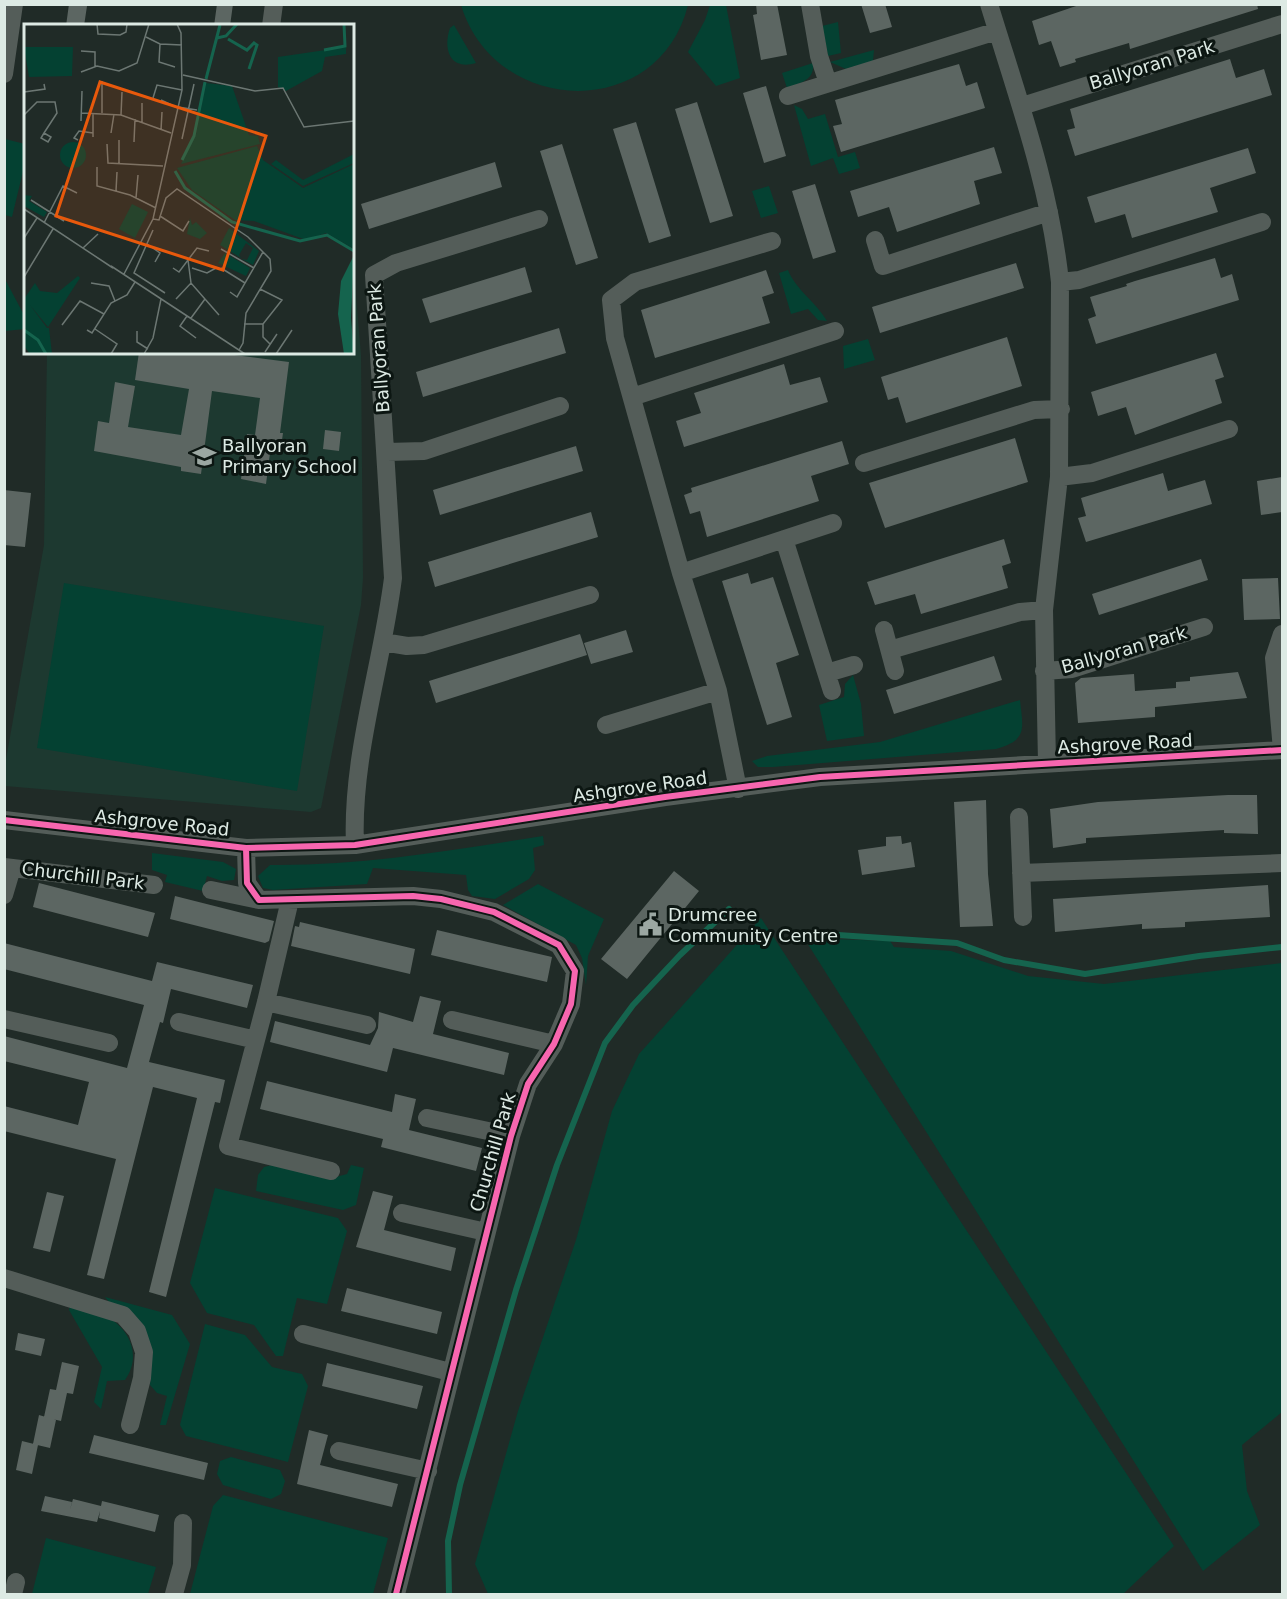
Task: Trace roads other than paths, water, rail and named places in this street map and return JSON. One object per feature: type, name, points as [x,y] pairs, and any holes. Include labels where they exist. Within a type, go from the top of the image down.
[{"type":"street","points":[[4,74],[14,4]]},
{"type":"street","points":[[271,24],[274,4]]},
{"type":"street","points":[[810,4],[819,56],[828,83]]},
{"type":"street","name":"Ballyoran Park","points":[[989,4],[1041,171],[1060,282],[1059,477],[1044,610],[1047,764]]},
{"type":"street","name":"Ballyoran Park","points":[[1022,106],[1282,24]]},
{"type":"street","points":[[788,96],[997,31]]},
{"type":"street","points":[[874,240],[883,266],[1049,213]]},
{"type":"street","name":"Ballyoran Park","points":[[355,845],[354,801],[393,578],[387,452],[374,275],[396,263],[539,219]]},
{"type":"street","points":[[1060,282],[1079,280],[1262,222]]},
{"type":"street","points":[[738,789],[718,691],[681,573],[615,338],[611,300],[635,282],[772,241]]},
{"type":"street","points":[[632,398],[835,331]]},
{"type":"street","points":[[387,452],[424,451],[560,406]]},
{"type":"street","points":[[864,463],[1034,410],[1061,409]]},
{"type":"street","points":[[1059,477],[1092,473],[1229,429]]},
{"type":"street","points":[[681,573],[833,523]]},
{"type":"street","points":[[784,539],[832,691]]},
{"type":"street","points":[[383,642],[407,646],[424,645],[590,595]]},
{"type":"street","points":[[890,650],[1020,612],[1044,610]]},
{"type":"street","name":"Ballyoran Park","points":[[1044,671],[1072,669],[1204,627]]},
{"type":"street","points":[[884,630],[895,671]]},
{"type":"street","points":[[1282,634],[1274,657],[1282,750]]},
{"type":"street","points":[[827,673],[854,664]]},
{"type":"street","points":[[606,725],[718,691]]},
{"type":"street","name":"Ashgrove Road","points":[[4,820],[246,848],[355,845],[665,797],[820,777],[1282,750]]},
{"type":"street","points":[[1019,817],[1023,917]]},
{"type":"street","points":[[246,848],[247,883],[259,900]]},
{"type":"street","points":[[1022,873],[1282,863]]},
{"type":"street","name":"Churchill Park","points":[[4,895],[8,867],[154,885]]},
{"type":"street","name":"Churchill Park","points":[[211,890],[259,900],[413,896],[441,899],[494,912],[560,945],[575,971],[571,1004],[554,1044],[528,1084],[511,1136],[396,1594]]},
{"type":"street","points":[[290,900],[267,1002],[228,1146],[330,1171]]},
{"type":"street","points":[[267,1002],[367,1025]]},
{"type":"street","points":[[4,1019],[109,1043]]},
{"type":"street","points":[[453,1020],[554,1044]]},
{"type":"street","points":[[179,1022],[256,1040]]},
{"type":"street","name":"Churchill Park","points":[[427,1118],[511,1136]]},
{"type":"street","name":"Churchill Park","points":[[402,1213],[486,1232]]},
{"type":"street","points":[[4,1278],[123,1315],[136,1331],[144,1352],[142,1378],[130,1425]]},
{"type":"street","points":[[303,1335],[450,1372]]},
{"type":"street","points":[[339,1452],[428,1471]]},
{"type":"street","points":[[174,1594],[182,1565],[183,1523]]},
{"type":"waterway","points":[[449,1594],[448,1541],[460,1485],[516,1290],[557,1165],[605,1043],[633,1005],[680,955],[729,909]]},
{"type":"waterway","points":[[838,935],[957,943],[1004,960],[1085,974],[1199,956],[1282,947]]},
{"type":"place","name":"Ballyoran Primary School","points":[[204,456]]},
{"type":"place","name":"Drumcree Community Centre","points":[[650,925]]}]
